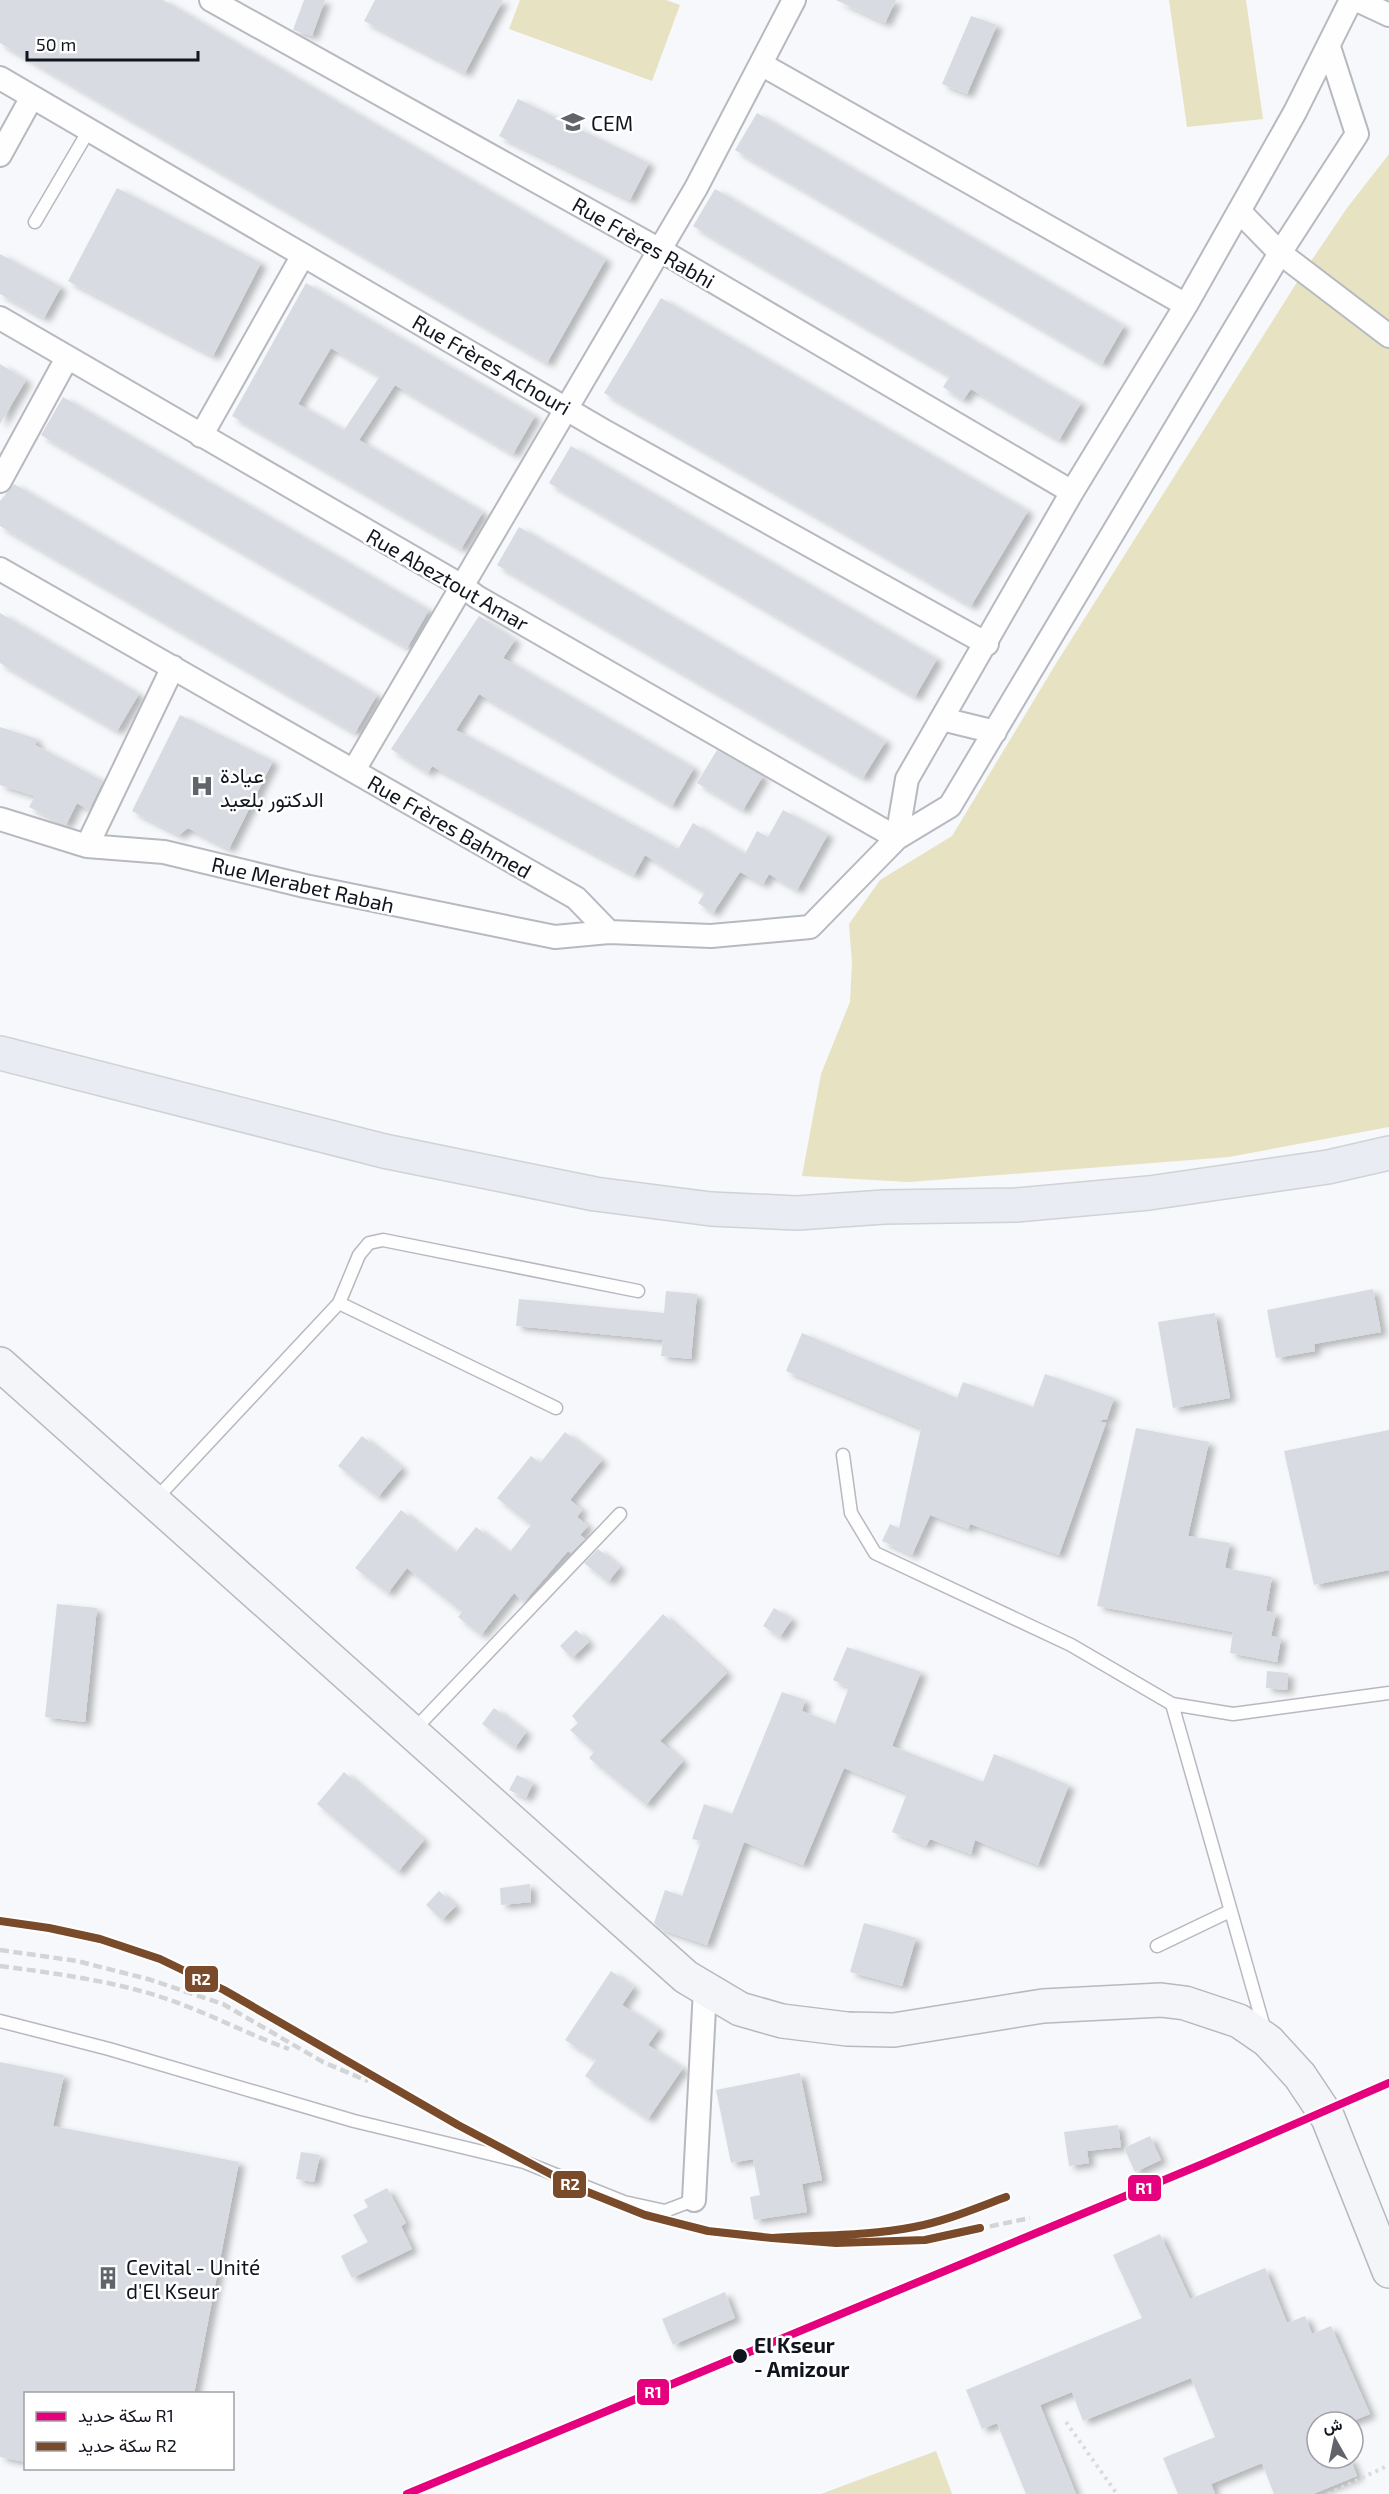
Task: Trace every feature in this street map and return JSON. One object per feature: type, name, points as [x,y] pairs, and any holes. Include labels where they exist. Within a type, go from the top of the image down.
[{"type":"main road","points":[[0,1053],[384,1151],[595,1194],[711,1209],[797,1213],[884,1207],[1027,1204],[1149,1193],[1328,1167],[1389,1153]]},
{"type":"main road","points":[[0,1364],[655,1951],[705,1989],[740,2009],[782,2021],[859,2029],[894,2030],[1043,2006],[1161,2000],[1185,2003],[1239,2021],[1268,2041],[1300,2076],[1328,2118],[1389,2271]]},
{"type":"street","name":"Rue Frères Rabhi","points":[[211,0],[660,250],[1072,492]]},
{"type":"street","points":[[354,770],[696,188],[794,0]]},
{"type":"street","points":[[897,838],[907,779],[987,644],[1072,492],[1186,305],[1329,47],[1351,0]]},
{"type":"street","points":[[1357,0],[1389,15]]},
{"type":"street","points":[[609,932],[711,936],[810,927],[897,838],[950,806],[1280,253],[1357,134],[1329,47]]},
{"type":"street","points":[[760,64],[1186,305]]},
{"type":"street","name":"Rue Frères Achouri","points":[[0,78],[567,408],[987,644]]},
{"type":"street","points":[[0,155],[32,97]]},
{"type":"street","points":[[1239,211],[1280,253],[1389,336]]},
{"type":"street","points":[[201,436],[303,255]]},
{"type":"street","name":"Rue Abeztout Amar","points":[[0,318],[462,586],[497,609],[897,838]]},
{"type":"street","points":[[0,481],[67,358]]},
{"type":"street","name":"Rue Frères Bahmed","points":[[0,569],[576,898],[609,932]]},
{"type":"street","points":[[87,846],[173,667]]},
{"type":"street","points":[[942,719],[994,732]]},
{"type":"street","name":"Rue Merabet Rabah","points":[[0,819],[87,846],[164,852],[304,886],[555,936],[609,932]]},
{"type":"street","points":[[694,2200],[705,1989]]},
{"type":"lane","points":[[34,222],[90,130]]},
{"type":"lane","points":[[153,1502],[339,1303],[359,1255],[369,1243],[383,1240],[638,1291]]},
{"type":"lane","points":[[339,1303],[556,1408]]},
{"type":"lane","points":[[843,1455],[851,1513],[875,1553],[1071,1645],[1172,1704],[1233,1714],[1389,1693]]},
{"type":"lane","points":[[411,1733],[620,1514]]},
{"type":"lane","points":[[1172,1704],[1268,2041]]},
{"type":"lane","points":[[1157,1946],[1230,1911]]},
{"type":"lane","points":[[0,2021],[110,2049],[354,2121],[524,2162],[624,2202],[665,2211],[694,2200]]},
{"type":"path","points":[[1065,2422],[1118,2494]]},
{"type":"path","points":[[1328,2494],[1389,2465]]},
{"type":"shaded area","points":[[520,0],[666,0],[680,5],[652,81],[509,29]]},
{"type":"shaded area","points":[[1169,0],[1246,0],[1263,119],[1187,127]]},
{"type":"shaded area","points":[[1389,154],[1389,1127],[1229,1157],[909,1182],[802,1176],[821,1074],[850,1002],[852,963],[849,924],[880,880],[952,836],[1057,662],[1299,279],[1347,208]]},
{"type":"shaded area","points":[[936,2451],[952,2494],[821,2494]]},
{"type":"building","points":[[0,0],[163,0],[606,259],[547,363],[0,43]]},
{"type":"building","points":[[304,0],[325,0],[312,36],[293,30]]},
{"type":"building","points":[[375,0],[503,0],[465,73],[364,21]]},
{"type":"building","points":[[836,0],[896,0],[885,23]]},
{"type":"building","points":[[971,16],[997,25],[967,94],[942,84]]},
{"type":"building","points":[[518,99],[649,163],[630,200],[499,136]]},
{"type":"building","points":[[757,113],[1124,326],[1102,364],[735,150]]},
{"type":"building","points":[[117,188],[261,263],[213,356],[68,281]]},
{"type":"building","points":[[715,189],[1081,403],[1059,440],[971,389],[963,400],[943,387],[950,376],[693,226]]},
{"type":"building","points":[[0,254],[61,287],[44,318],[0,294]]},
{"type":"building","points":[[306,283],[535,416],[513,454],[395,385],[359,440],[483,512],[461,549],[232,416]],"holes":[[[331,348],[380,376],[344,430],[298,404]]]},
{"type":"building","points":[[661,298],[1028,511],[971,606],[604,393]]},
{"type":"building","points":[[0,364],[26,380],[0,424]]},
{"type":"building","points":[[63,397],[429,610],[407,648],[41,435]]},
{"type":"building","points":[[571,446],[937,659],[915,697],[549,483]]},
{"type":"building","points":[[14,484],[377,695],[355,733],[0,526],[0,501]]},
{"type":"building","points":[[519,527],[886,741],[863,778],[497,565]]},
{"type":"building","points":[[0,613],[139,694],[117,731],[0,663]]},
{"type":"building","points":[[479,616],[515,640],[503,658],[694,768],[672,806],[479,694],[456,730],[678,849],[693,823],[745,854],[757,831],[768,837],[783,810],[828,834],[797,890],[769,874],[763,884],[740,872],[713,913],[698,903],[705,892],[645,855],[634,875],[432,766],[428,773],[391,749]]},
{"type":"building","name":"عيادة الدكتور بلعيد","points":[[180,715],[273,761],[229,849],[188,828],[179,835],[132,811]]},
{"type":"building","points":[[0,727],[37,739],[35,745],[103,781],[89,810],[77,803],[66,825],[29,807],[35,796],[0,785]]},
{"type":"building","points":[[717,750],[763,776],[743,810],[697,783]]},
{"type":"building","points":[[1373,1289],[1381,1332],[1314,1344],[1315,1351],[1276,1358],[1267,1310]]},
{"type":"building","points":[[666,1291],[697,1294],[691,1359],[661,1356],[663,1340],[516,1326],[519,1299],[664,1313]]},
{"type":"building","points":[[1215,1313],[1230,1398],[1173,1408],[1158,1322]]},
{"type":"building","points":[[802,1333],[957,1398],[963,1382],[1033,1407],[1045,1374],[1114,1398],[1107,1419],[1098,1421],[1106,1423],[1059,1555],[970,1524],[968,1529],[930,1515],[912,1555],[882,1541],[890,1524],[899,1528],[921,1428],[786,1371]]},
{"type":"building","points":[[1136,1428],[1209,1442],[1188,1536],[1230,1543],[1225,1568],[1272,1577],[1266,1611],[1276,1613],[1271,1636],[1281,1638],[1277,1662],[1230,1653],[1233,1632],[1097,1606]]},
{"type":"building","points":[[1389,1430],[1389,1570],[1314,1585],[1284,1451]]},
{"type":"building","points":[[565,1432],[602,1460],[570,1500],[582,1510],[577,1517],[588,1526],[580,1535],[585,1539],[571,1553],[568,1551],[524,1602],[514,1593],[481,1635],[458,1617],[462,1612],[407,1568],[388,1593],[355,1568],[401,1510],[455,1553],[476,1527],[509,1553],[531,1525],[497,1498],[531,1456],[540,1463]]},
{"type":"building","points":[[362,1436],[402,1468],[378,1497],[338,1466]]},
{"type":"building","points":[[598,1549],[620,1567],[608,1582],[584,1563]]},
{"type":"building","points":[[57,1604],[97,1608],[85,1722],[45,1717]]},
{"type":"building","points":[[774,1608],[792,1619],[780,1637],[763,1626]]},
{"type":"building","points":[[663,1614],[727,1673],[660,1741],[683,1761],[646,1805],[589,1758],[594,1752],[570,1730],[578,1723],[572,1716]]},
{"type":"building","points":[[576,1630],[589,1642],[572,1658],[560,1646]]},
{"type":"building","points":[[847,1647],[921,1672],[892,1746],[983,1782],[994,1754],[1069,1785],[1038,1865],[975,1840],[971,1854],[930,1839],[926,1846],[892,1832],[907,1793],[844,1768],[803,1865],[744,1842],[707,1945],[660,1929],[654,1923],[665,1890],[682,1896],[701,1841],[692,1839],[704,1804],[732,1814],[782,1692],[805,1700],[802,1711],[835,1724],[849,1687],[833,1680]]},
{"type":"building","points":[[1267,1671],[1288,1673],[1287,1690],[1266,1688]]},
{"type":"building","points":[[494,1708],[526,1732],[515,1748],[482,1724]]},
{"type":"building","points":[[344,1772],[424,1840],[398,1872],[317,1804]]},
{"type":"building","points":[[517,1775],[533,1783],[526,1798],[509,1790]]},
{"type":"building","points":[[530,1884],[531,1902],[501,1905],[500,1888]]},
{"type":"building","points":[[439,1891],[456,1906],[442,1920],[426,1905]]},
{"type":"building","points":[[864,1923],[916,1938],[902,1986],[850,1972]]},
{"type":"building","points":[[611,1971],[634,1987],[622,2005],[659,2029],[648,2045],[683,2068],[648,2119],[585,2076],[596,2060],[565,2040]]},
{"type":"building","name":"Cevital - Unité d'El Kseur","points":[[0,2062],[64,2075],[53,2126],[239,2162],[194,2392],[24,2392],[24,2462],[0,2457]]},
{"type":"building","points":[[800,2073],[822,2180],[802,2184],[807,2212],[754,2220],[750,2197],[760,2195],[753,2159],[731,2163],[716,2090]]},
{"type":"building","points":[[1118,2125],[1121,2147],[1087,2151],[1089,2163],[1069,2166],[1064,2132]]},
{"type":"building","points":[[1150,2136],[1161,2160],[1135,2172],[1124,2148]]},
{"type":"building","points":[[301,2152],[320,2155],[314,2182],[296,2179]]},
{"type":"building","points":[[387,2188],[406,2223],[401,2226],[412,2249],[352,2278],[341,2256],[368,2242],[353,2215],[368,2207],[364,2200]]},
{"type":"building","points":[[1160,2234],[1190,2299],[1265,2268],[1287,2323],[1305,2316],[1312,2334],[1331,2326],[1370,2414],[1365,2416],[1365,2410],[1305,2410],[1305,2470],[1355,2470],[1357,2476],[1313,2494],[1274,2494],[1262,2463],[1211,2484],[1215,2494],[1178,2494],[1163,2458],[1215,2437],[1191,2378],[1083,2421],[1072,2392],[1040,2405],[1076,2494],[1026,2494],[997,2423],[982,2429],[966,2390],[1142,2318],[1113,2255]]},
{"type":"building","points":[[725,2292],[735,2318],[673,2345],[662,2319]]},
{"type":"railway","points":[[0,1921],[100,1939],[160,1959],[224,1990],[458,2125],[575,2187],[645,2215],[708,2231],[772,2238]]},
{"type":"railway","points":[[0,1950],[77,1961],[148,1979],[223,2004],[323,2062],[368,2081]]},
{"type":"railway","points":[[0,1966],[139,1990],[191,2008],[289,2049]]},
{"type":"railway","points":[[1006,2197],[949,2218],[897,2230],[772,2238],[836,2243],[925,2240],[1030,2218]]},
{"type":"rail line","name":"R2","points":[[0,1921],[100,1939],[160,1959],[224,1990],[458,2125],[575,2187],[645,2215],[708,2231],[772,2238]]},
{"type":"rail line","name":"R1","points":[[407,2494],[1205,2163],[1389,2083]]},
{"type":"rail line","name":"R2","points":[[980,2228],[925,2240],[836,2243],[772,2238],[897,2230],[949,2218],[1006,2197]]},
{"type":"place","name":"CEM","points":[[573,122]]},
{"type":"place","name":"عيادة الدكتور بلعيد","points":[[202,786]]},
{"type":"place","name":"Cevital - Unité d'El Kseur","points":[[108,2278]]},
{"type":"place","name":"El Kseur - Amizour","points":[[740,2356]]}]
